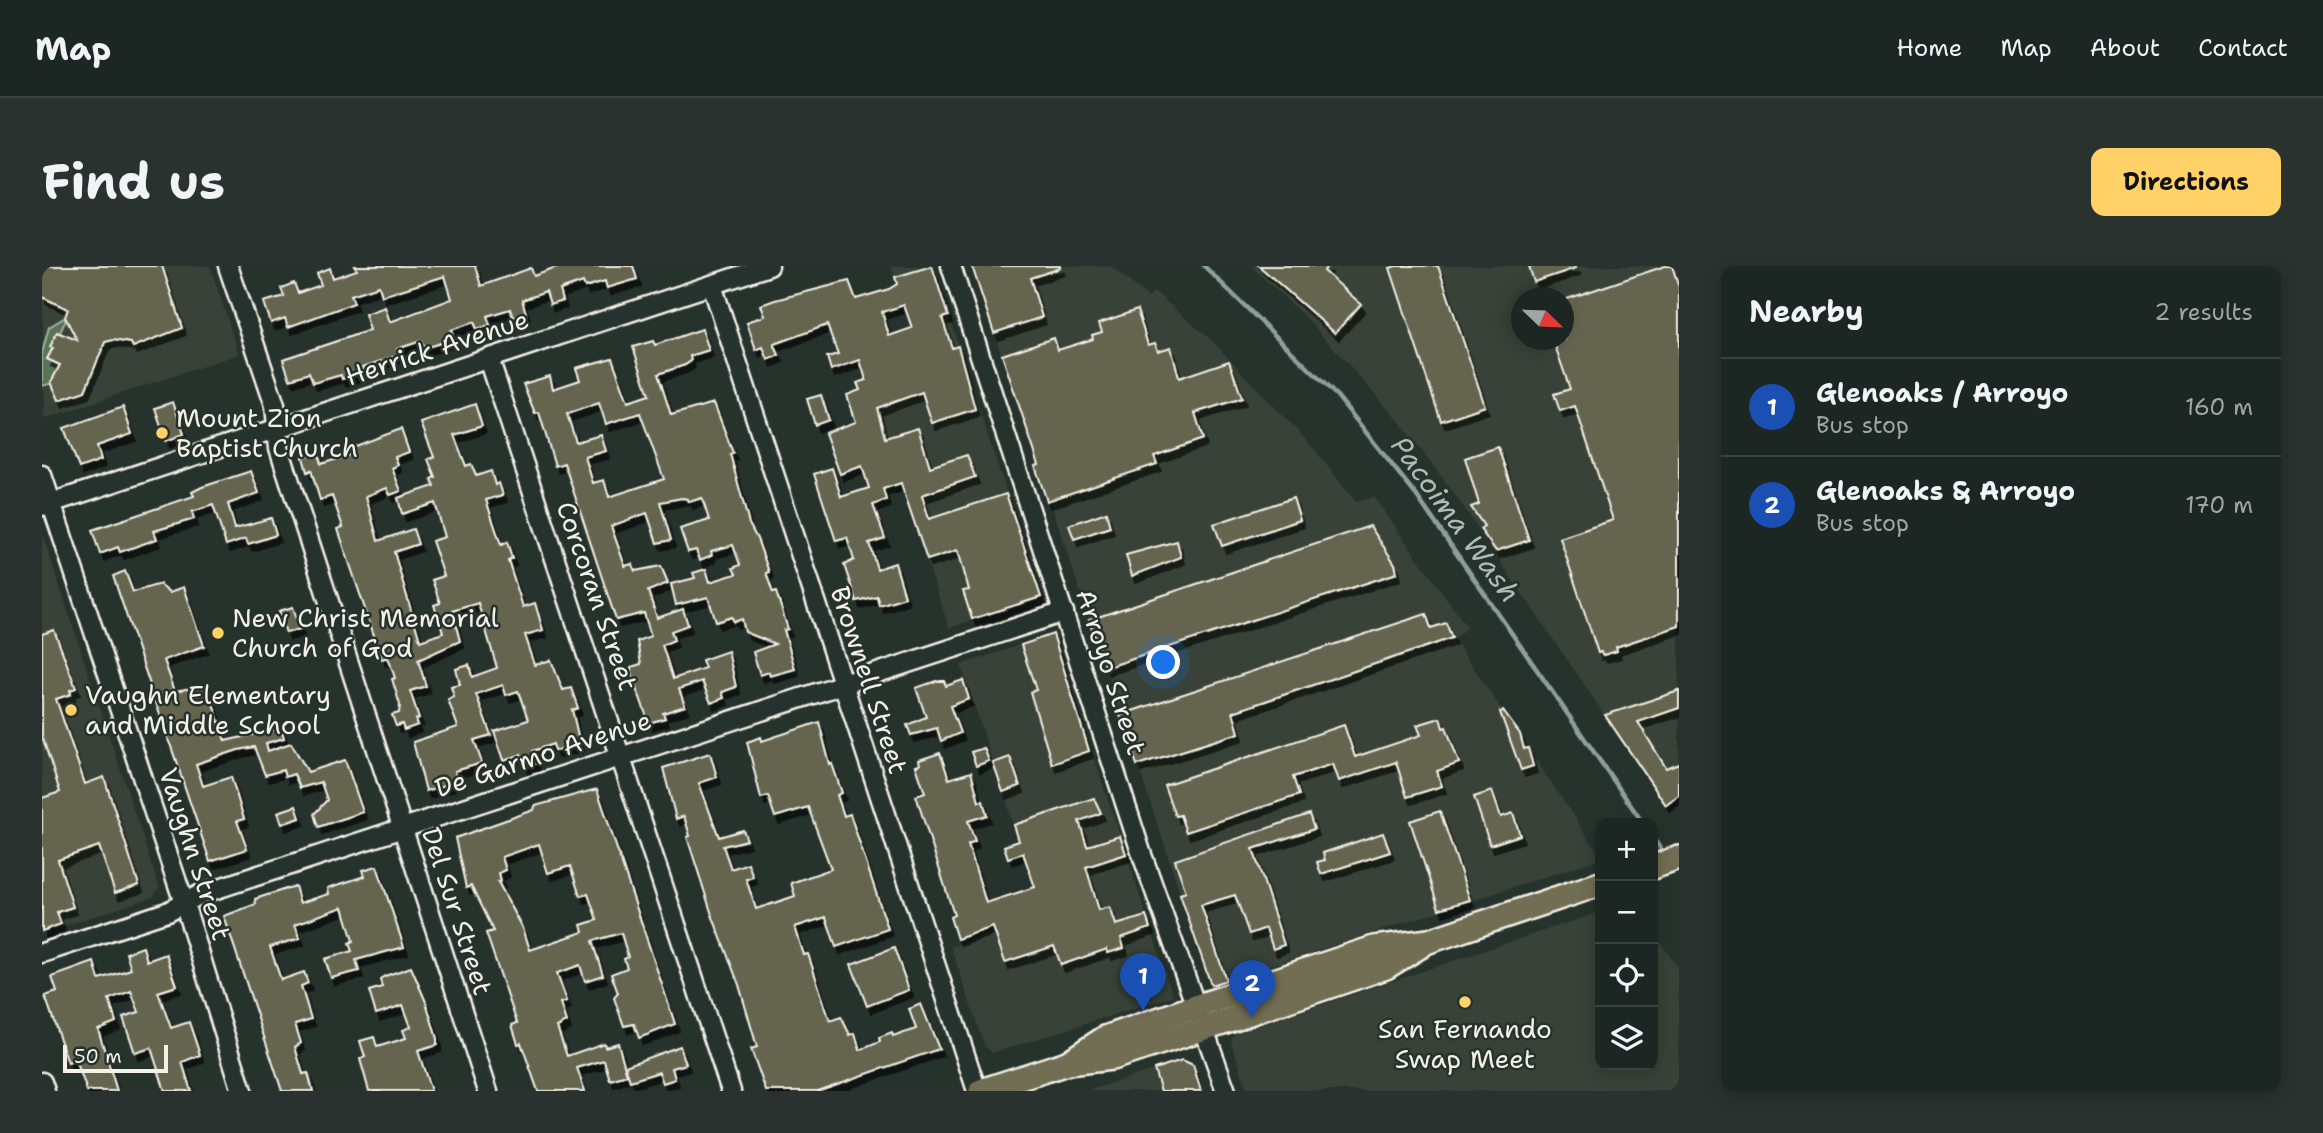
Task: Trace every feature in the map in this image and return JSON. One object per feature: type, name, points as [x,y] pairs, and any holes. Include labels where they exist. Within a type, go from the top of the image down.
[{"type":"main road","points":[[1658,865],[1679,858]]},
{"type":"main road","points":[[1067,1063],[1105,1038],[1198,1006],[1374,948],[1429,941],[1595,886]]},
{"type":"main road","points":[[979,1091],[1067,1063],[1112,1058],[1205,1028],[1386,967],[1429,941]]},
{"type":"street","name":"Herrick Avenue","points":[[47,504],[769,266]]},
{"type":"street","name":"Arroyo Street","points":[[951,266],[1141,852],[1198,1006],[1226,1091]]},
{"type":"street","name":"Del Sur Street","points":[[233,267],[275,405],[279,448],[488,1091]]},
{"type":"street","name":"Brownell Street","points":[[712,285],[979,1091]]},
{"type":"street","name":"Corcoran Street","points":[[489,359],[623,755],[731,1091]]},
{"type":"street","name":"Vaughn Street","points":[[42,475],[47,504],[184,903],[243,1091]]},
{"type":"street","name":"De Garmo Avenue","points":[[42,953],[167,912],[201,894],[1064,612]]},
{"type":"street","points":[[42,1082],[45,1091]]},
{"type":"shaded area","points":[[42,266],[210,266],[239,354],[44,419]]},
{"type":"shaded area","points":[[891,266],[932,266],[1041,597],[949,628],[856,347],[911,328]]},
{"type":"shaded area","points":[[972,266],[1110,266],[1148,297],[1154,291],[1211,340],[1309,443],[1356,502],[1374,497],[1467,627],[1454,639],[1595,848],[1595,861],[1211,985]]},
{"type":"shaded area","points":[[1251,266],[1679,266],[1679,796],[1666,805],[1451,489],[1399,421],[1309,321]]},
{"type":"shaded area","name":"Vaughn Elementary and Middle School","points":[[42,533],[159,887],[153,897],[42,933]]},
{"type":"shaded area","points":[[1053,634],[1173,996],[992,1053],[984,1045],[951,947],[1044,916],[961,665]]},
{"type":"shaded area","name":"San Fernando Swap Meet","points":[[1595,914],[1595,1070],[1658,1070],[1658,938],[1679,970],[1679,1091],[1248,1091],[1231,1041],[1234,1034]]},
{"type":"shaded area","points":[[1185,1060],[1195,1064],[1205,1091],[1087,1091]]},
{"type":"green space","points":[[64,318],[66,320],[47,359],[62,366],[53,383],[42,386],[42,353],[49,327]]},
{"type":"building","points":[[42,266],[162,266],[182,328],[133,347],[131,343],[113,340],[105,342],[85,391],[59,400],[51,382],[60,365],[47,359],[53,348],[50,347],[57,332],[77,340],[65,317],[68,309],[42,297]]},
{"type":"building","points":[[355,266],[475,266],[481,286],[531,268],[534,276],[562,266],[633,266],[637,279],[607,288],[605,281],[585,287],[583,282],[560,290],[563,301],[550,305],[546,292],[522,300],[526,313],[513,317],[510,309],[487,316],[490,325],[477,329],[474,322],[451,330],[454,339],[424,348],[421,341],[397,349],[399,355],[363,367],[364,372],[342,379],[341,375],[313,383],[309,373],[290,379],[283,359],[370,330],[365,314],[385,307],[390,322],[452,299],[445,276],[382,296],[379,286],[351,295],[354,303],[288,327],[285,318],[271,323],[264,302],[284,296],[281,288],[294,283],[298,293],[321,285],[317,273],[330,268],[333,278],[357,270]]},
{"type":"building","points":[[932,266],[948,316],[942,318],[952,348],[958,346],[975,409],[932,423],[922,392],[877,408],[885,438],[918,428],[930,467],[967,455],[975,477],[922,495],[929,519],[1006,494],[1041,597],[972,619],[963,591],[969,590],[958,550],[927,560],[901,483],[883,489],[886,500],[873,505],[885,538],[869,543],[877,569],[895,563],[905,597],[879,605],[877,596],[856,601],[844,565],[854,560],[847,538],[836,541],[814,474],[832,468],[841,497],[869,488],[862,466],[840,474],[825,433],[856,422],[847,395],[860,390],[857,383],[866,380],[860,360],[831,370],[827,357],[838,354],[827,325],[774,344],[779,355],[768,360],[763,347],[756,350],[747,322],[765,316],[761,305],[775,300],[849,281],[856,299],[889,289],[897,284],[895,277]],"holes":[[[904,305],[912,328],[889,336],[882,312]]]},
{"type":"building","points":[[972,266],[1061,268],[1030,278],[1042,317],[994,333]]},
{"type":"building","points":[[1259,266],[1328,266],[1324,271],[1361,304],[1335,333]]},
{"type":"building","points":[[1438,266],[1485,406],[1441,421],[1390,268]]},
{"type":"building","points":[[1529,266],[1576,266],[1576,268],[1534,282]]},
{"type":"building","points":[[1665,266],[1672,266],[1679,287],[1679,626],[1616,647],[1617,651],[1603,655],[1598,653],[1560,538],[1613,520],[1575,406],[1560,411],[1554,394],[1570,389],[1556,350],[1574,350],[1574,297]]},
{"type":"building","points":[[1137,310],[1148,345],[1155,343],[1158,351],[1171,347],[1179,378],[1229,361],[1242,398],[1195,413],[1203,439],[1154,456],[1157,464],[1047,501],[1035,466],[1039,465],[1002,355],[1054,338],[1058,350],[1093,339],[1092,335],[1102,332],[1099,323]]},
{"type":"building","points":[[702,329],[709,350],[690,356],[691,361],[685,365],[658,374],[671,415],[714,403],[733,453],[730,454],[749,524],[757,539],[769,572],[766,573],[773,593],[776,592],[788,629],[784,630],[795,669],[770,676],[769,672],[760,675],[753,652],[775,644],[745,632],[742,619],[734,622],[732,617],[716,622],[708,597],[676,605],[671,584],[695,578],[693,573],[706,569],[710,582],[736,574],[733,568],[740,565],[733,545],[711,551],[712,555],[700,560],[696,550],[688,552],[680,529],[709,520],[702,498],[689,502],[688,499],[682,498],[660,502],[671,540],[657,543],[647,513],[611,526],[625,566],[632,564],[635,571],[661,566],[668,583],[648,591],[657,618],[683,609],[688,625],[671,631],[674,640],[662,645],[673,679],[705,668],[702,660],[728,651],[736,687],[722,692],[724,698],[711,703],[702,681],[679,689],[685,706],[663,713],[665,718],[649,723],[631,672],[631,667],[641,664],[637,641],[651,636],[644,613],[616,620],[564,463],[555,466],[539,412],[535,413],[523,384],[550,376],[553,389],[580,380],[576,368],[612,358],[628,402],[649,395],[633,347],[653,341],[655,345]],"holes":[[[599,403],[606,424],[640,413],[664,479],[609,497],[604,480],[593,483],[585,457],[606,451],[601,435],[576,442],[567,414]]]},
{"type":"building","points":[[821,395],[829,420],[815,425],[807,399]]},
{"type":"building","points":[[173,402],[184,434],[166,441],[155,408]]},
{"type":"building","points":[[475,404],[482,426],[454,435],[466,466],[471,464],[476,476],[491,471],[495,485],[499,483],[503,495],[486,500],[501,545],[507,542],[512,558],[508,560],[523,607],[535,603],[543,630],[525,635],[535,665],[551,660],[563,690],[571,688],[578,708],[572,710],[580,744],[555,751],[553,744],[532,751],[536,763],[524,767],[520,755],[504,760],[494,731],[528,720],[518,691],[506,695],[503,685],[476,694],[491,735],[474,740],[482,763],[455,771],[458,781],[426,791],[413,742],[458,727],[448,700],[454,697],[451,687],[460,685],[456,669],[469,665],[472,677],[497,668],[478,603],[452,611],[460,641],[418,660],[426,686],[410,691],[419,718],[416,719],[418,725],[404,730],[402,724],[396,726],[392,715],[399,713],[400,705],[388,657],[382,659],[338,529],[343,527],[332,496],[320,500],[311,470],[307,472],[303,457],[318,453],[321,464],[347,456],[352,452],[350,448],[401,429],[409,452],[395,457],[398,465],[392,468],[401,491],[390,495],[387,488],[366,496],[378,541],[413,529],[418,544],[394,552],[420,641],[443,633],[434,605],[440,603],[432,580],[444,576],[432,541],[445,537],[435,503],[402,514],[398,498],[434,486],[431,479],[435,477],[428,459],[434,457],[421,423]]},
{"type":"building","points":[[123,407],[132,434],[97,446],[101,460],[79,468],[64,428]]},
{"type":"building","points":[[1498,447],[1529,540],[1496,551],[1480,529],[1484,526],[1471,507],[1479,504],[1465,458]]},
{"type":"building","points":[[251,471],[259,493],[228,504],[235,528],[271,518],[276,535],[248,544],[246,538],[226,545],[213,505],[192,512],[194,519],[154,531],[157,539],[120,552],[118,547],[100,554],[92,530],[194,496],[192,492],[202,487]]},
{"type":"building","points":[[1293,498],[1300,520],[1222,546],[1214,524]]},
{"type":"building","points":[[1106,512],[1110,527],[1074,539],[1069,525]]},
{"type":"building","points":[[1370,526],[1395,564],[1397,573],[1105,668],[1089,620]]},
{"type":"building","points":[[1177,541],[1181,557],[1132,576],[1126,555]]},
{"type":"building","points":[[125,571],[133,592],[160,584],[170,592],[184,587],[204,646],[164,660],[175,691],[207,685],[225,741],[281,728],[284,738],[266,743],[268,751],[291,743],[308,772],[345,760],[363,812],[318,827],[314,814],[327,800],[321,782],[300,788],[294,774],[285,777],[283,770],[265,775],[254,747],[238,750],[196,764],[203,786],[231,777],[244,819],[237,821],[247,849],[210,861],[113,576]]},
{"type":"building","points":[[293,607],[300,629],[286,633],[279,611]]},
{"type":"building","points":[[1426,614],[1431,628],[1446,623],[1452,638],[1233,712],[1239,733],[1137,765],[1120,715]]},
{"type":"building","points":[[54,630],[76,688],[70,690],[71,694],[56,699],[85,784],[104,777],[139,885],[115,893],[99,846],[58,860],[73,907],[57,912],[61,924],[42,931],[42,798],[60,792],[42,736],[42,634]]},
{"type":"building","points":[[1053,634],[1089,751],[1052,764],[1030,692],[1036,690],[1021,645]]},
{"type":"building","points":[[963,680],[969,699],[950,706],[960,733],[941,741],[937,728],[911,735],[907,725],[926,717],[916,688],[936,681],[944,681],[946,686]]},
{"type":"building","points":[[1679,691],[1679,708],[1638,722],[1666,768],[1679,763],[1679,796],[1666,805],[1605,715]]},
{"type":"building","points":[[1503,711],[1520,734],[1524,749],[1528,748],[1533,766],[1521,770],[1500,712]]},
{"type":"building","points":[[1440,718],[1459,763],[1437,771],[1442,786],[1407,797],[1396,762],[1339,781],[1333,764],[1293,777],[1299,795],[1186,832],[1180,815],[1175,816],[1164,785],[1344,725],[1355,757],[1421,735],[1417,725]]},
{"type":"building","points":[[819,722],[830,765],[832,764],[842,793],[837,795],[844,816],[850,814],[888,929],[836,947],[826,917],[795,927],[804,955],[808,954],[830,1021],[841,1017],[850,1035],[855,1033],[860,1050],[880,1042],[879,1038],[892,1033],[893,1037],[916,1029],[909,1009],[921,1004],[939,1049],[817,1091],[766,1091],[751,1049],[757,1047],[739,985],[712,915],[687,837],[690,836],[684,816],[676,819],[663,768],[710,753],[717,777],[699,783],[719,837],[743,830],[747,840],[723,846],[731,869],[748,863],[753,877],[746,879],[756,909],[795,896],[791,883],[831,869],[808,807],[775,817],[768,796],[761,798],[747,742],[761,737],[762,741]]},
{"type":"building","points":[[984,748],[989,761],[976,766],[971,752]]},
{"type":"building","points":[[940,753],[949,779],[971,772],[979,802],[983,801],[987,815],[968,821],[975,841],[968,844],[986,903],[1035,887],[1023,853],[1008,858],[1004,846],[1019,841],[1014,825],[1094,798],[1101,813],[1079,821],[1087,846],[1120,836],[1126,854],[1086,867],[1099,910],[1110,907],[1116,925],[1146,916],[1150,928],[1121,938],[1124,948],[1108,953],[1107,949],[1061,965],[1054,946],[1005,962],[993,927],[957,939],[950,917],[954,915],[916,796],[925,793],[916,766],[920,765],[919,760]]},
{"type":"building","points":[[1010,757],[1020,786],[1003,792],[993,763]]},
{"type":"building","points":[[597,789],[675,1024],[639,1038],[634,1024],[624,1026],[614,998],[618,993],[611,974],[627,968],[624,959],[628,957],[621,933],[592,941],[603,975],[585,981],[580,965],[557,973],[567,1001],[561,1003],[567,1022],[557,1027],[567,1056],[604,1043],[605,1047],[618,1043],[627,1075],[610,1080],[604,1060],[577,1068],[585,1091],[538,1091],[521,1043],[518,1044],[512,1025],[517,1023],[486,933],[493,931],[471,886],[466,888],[455,838],[534,810],[535,806]],"holes":[[[539,844],[548,873],[570,866],[580,896],[588,894],[597,920],[581,925],[583,932],[530,950],[523,928],[498,882],[501,881],[499,873],[506,870],[502,857]]]},
{"type":"building","points":[[1492,791],[1501,817],[1513,813],[1520,835],[1490,845],[1474,797]]},
{"type":"building","points":[[296,806],[300,818],[282,824],[278,812]]},
{"type":"building","points":[[1440,811],[1470,900],[1439,909],[1410,821]]},
{"type":"building","points":[[1309,814],[1314,829],[1253,849],[1284,945],[1273,949],[1266,928],[1249,934],[1235,895],[1201,905],[1226,980],[1211,985],[1180,894],[1186,892],[1175,860]]},
{"type":"building","points":[[1383,833],[1390,852],[1321,874],[1317,862],[1325,860],[1323,853]]},
{"type":"building","points":[[377,866],[404,947],[356,960],[359,971],[331,978],[325,959],[352,951],[349,943],[353,941],[343,907],[295,924],[300,938],[270,947],[281,980],[304,972],[308,983],[301,986],[311,1019],[295,1024],[301,1043],[295,1047],[303,1074],[308,1073],[313,1091],[282,1091],[224,916],[256,904],[255,899],[295,886],[300,903],[329,894],[328,888],[365,876],[363,870]]},
{"type":"building","points":[[143,947],[147,961],[166,954],[177,986],[158,992],[171,1028],[189,1022],[200,1055],[182,1062],[191,1091],[165,1091],[151,1048],[135,1053],[123,1017],[139,1012],[131,991],[109,999],[116,1022],[98,1029],[117,1091],[87,1091],[76,1060],[68,1063],[45,996],[57,992],[52,977],[94,962],[99,979],[131,969],[126,953]]},
{"type":"building","points":[[894,948],[909,990],[867,1006],[851,964]]},
{"type":"building","points":[[411,967],[426,1002],[437,1039],[437,1045],[418,1051],[431,1091],[369,1091],[360,1059],[365,1057],[360,1041],[374,1037],[377,1047],[406,1038],[403,1030],[411,1027],[403,1005],[376,1014],[369,991],[382,987],[380,979],[385,976]]},
{"type":"building","points":[[680,1046],[686,1064],[672,1068],[675,1079],[663,1083],[659,1072],[630,1081],[625,1066]]},
{"type":"building","points":[[1182,1060],[1193,1065],[1201,1091],[1161,1091],[1154,1069]]},
{"type":"waterway","name":"Pacoima Wash","points":[[1204,266],[1337,396],[1416,495],[1640,818]]},
{"type":"waterway","name":"Pacoima Wash","points":[[1658,845],[1665,855]]},
{"type":"place","name":"Mount Zion Baptist Church","points":[[162,433]]},
{"type":"place","name":"New Christ Memorial Church of God","points":[[218,633]]},
{"type":"place","name":"Vaughn Elementary and Middle School","points":[[71,710]]},
{"type":"place","name":"San Fernando Swap Meet","points":[[1465,1002]]},
{"type":"place","name":"Glenoaks / Arroyo","points":[[1143,1011]]},
{"type":"place","name":"Glenoaks & Arroyo","points":[[1252,1018]]}]
